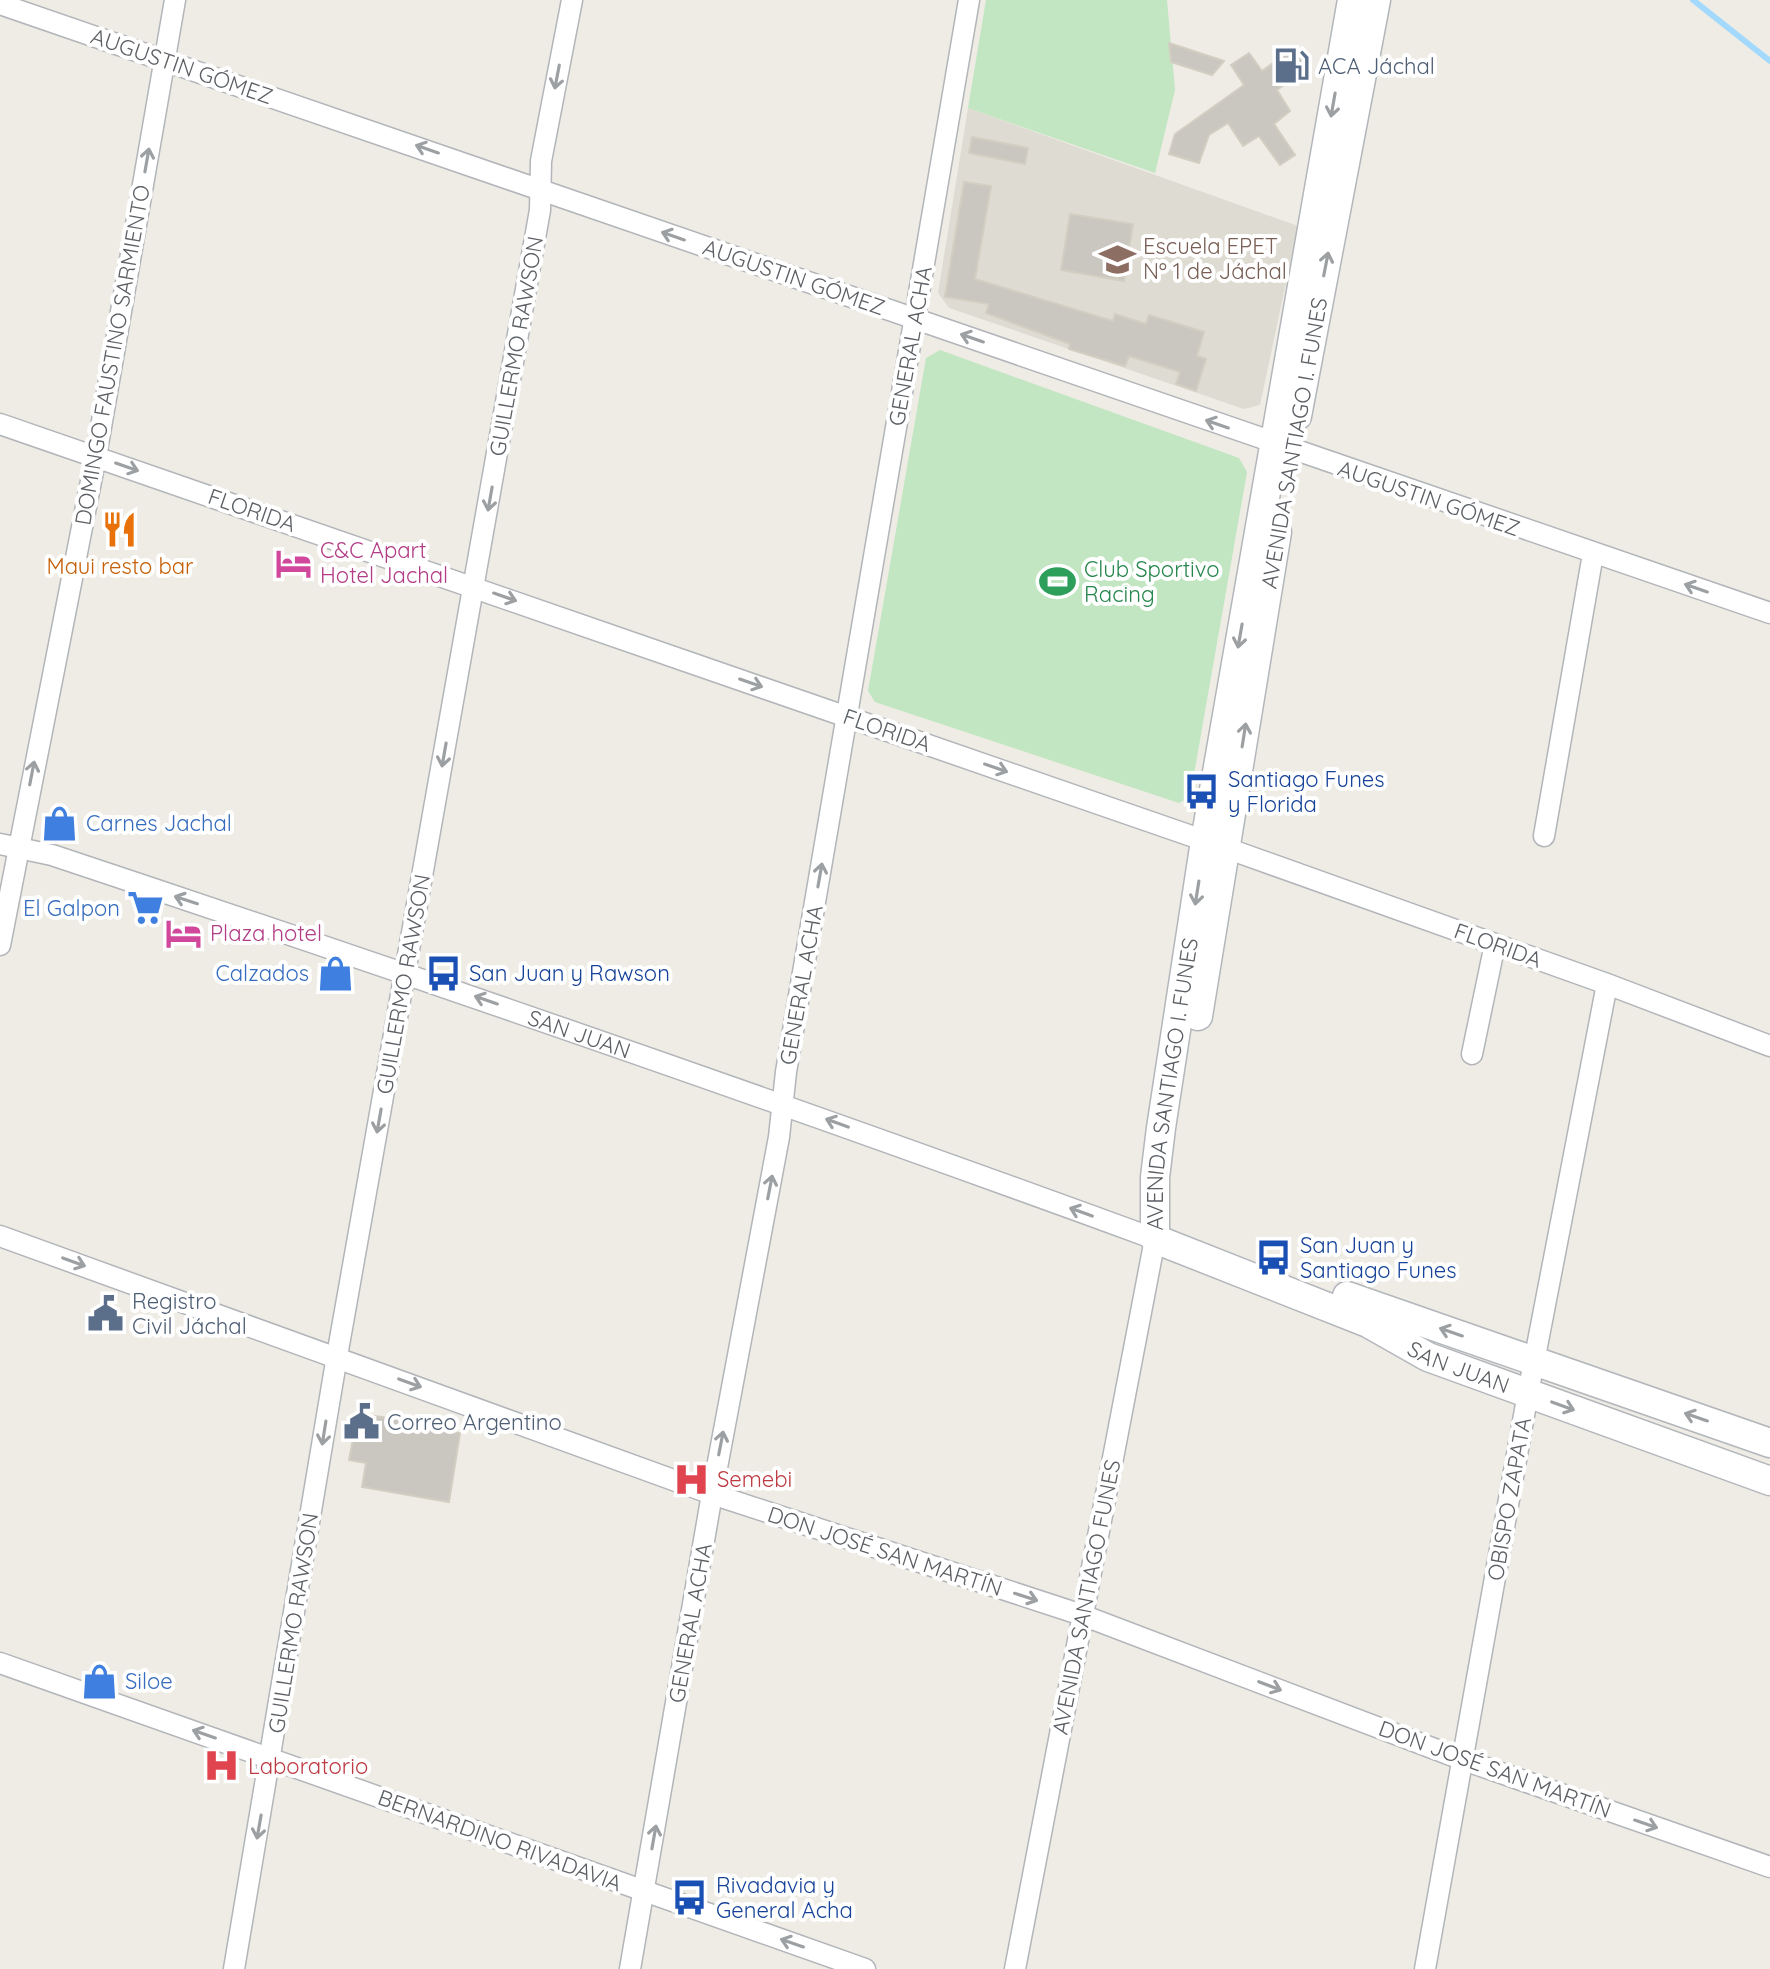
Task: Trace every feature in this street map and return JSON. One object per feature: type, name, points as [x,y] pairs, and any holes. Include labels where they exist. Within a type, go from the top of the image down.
[{"type":"main road","name":"AVENIDA SANTIAGO I. FUNES","points":[[1155,1232],[1160,1140],[1216,845],[1281,447],[1361,1]]},
{"type":"main road","name":"SAN JUAN","points":[[1155,1232],[1770,1443]]},
{"type":"main road","name":"SAN JUAN","points":[[1155,1232],[1368,1323],[1428,1357],[1770,1481]]},
{"type":"street","name":"DOMINGO FAUSTINO SARMIENTO","points":[[0,945],[8,847],[96,456],[175,0]]},
{"type":"street","name":"GUILLERMO RAWSON","points":[[234,1969],[337,1356],[475,587],[541,189],[541,161],[572,0]]},
{"type":"street","name":"GENERAL ACHA","points":[[630,1969],[783,1103],[969,0]]},
{"type":"street","name":"AUGUSTIN GÓMEZ","points":[[0,4],[1770,613]]},
{"type":"street","name":"FLORIDA","points":[[0,424],[1216,845],[1607,984],[1770,1046]]},
{"type":"street","points":[[1544,836],[1593,554]]},
{"type":"street","name":"SAN JUAN","points":[[8,847],[52,855],[405,972],[1155,1232]]},
{"type":"street","points":[[1472,1054],[1495,944]]},
{"type":"street","name":"OBISPO ZAPATA","points":[[1425,1969],[1528,1393],[1607,984]]},
{"type":"street","name":"AVENIDA SANTIAGO FUNES","points":[[1015,1969],[1155,1232]]},
{"type":"street","name":"DON JOSÉ SAN MARTÍN","points":[[0,1236],[712,1494],[1082,1615],[1461,1759],[1770,1867]]},
{"type":"street","name":"BERNARDINO RIVADAVIA","points":[[0,1663],[865,1969]]},
{"type":"shaded area","name":"Escuela EPET Nº 1 de Jáchal","points":[[968,108],[1298,226],[1260,405],[1244,409],[949,308],[938,293]]},
{"type":"green space","points":[[986,0],[1167,0],[1175,90],[1155,173],[968,108]]},
{"type":"green space","name":"Club Sportivo Racing","points":[[940,350],[1239,458],[1247,472],[1190,797],[1179,803],[875,702],[868,691],[926,358]]},
{"type":"building","points":[[1169,43],[1224,61],[1212,75],[1171,62]]},
{"type":"building","points":[[1295,47],[1308,67],[1277,90],[1290,111],[1274,124],[1295,155],[1280,165],[1259,136],[1243,146],[1228,123],[1209,135],[1199,163],[1169,154],[1175,134],[1244,85],[1231,65],[1249,53],[1262,71]]},
{"type":"building","points":[[972,137],[1028,148],[1025,164],[969,153]]},
{"type":"building","points":[[964,182],[991,186],[975,279],[1113,321],[1115,314],[1146,324],[1149,315],[1204,332],[1197,356],[1206,359],[1196,391],[1176,384],[1180,372],[1129,356],[1125,366],[1069,349],[1070,344],[986,313],[989,304],[945,297]]},
{"type":"building","points":[[1070,214],[1133,224],[1124,281],[1061,270]]},
{"type":"building","points":[[358,1414],[406,1420],[405,1425],[460,1433],[449,1502],[362,1487],[366,1463],[349,1460]]},
{"type":"waterway","points":[[1693,0],[1770,61]]},
{"type":"place","name":"ACA Jáchal","points":[[1292,66]]},
{"type":"place","name":"Escuela EPET Nº 1 de Jáchal","points":[[1117,259]]},
{"type":"place","name":"Maui resto bar","points":[[120,530]]},
{"type":"place","name":"C&C Apart Hotel Jachal","points":[[294,563]]},
{"type":"place","name":"Club Sportivo Racing","points":[[1058,582]]},
{"type":"place","name":"Santiago Funes y Florida","points":[[1202,792]]},
{"type":"place","name":"Carnes Jachal","points":[[60,823]]},
{"type":"place","name":"El Galpon","points":[[146,908]]},
{"type":"place","name":"Plaza hotel","points":[[184,933]]},
{"type":"place","name":"Calzados","points":[[335,973]]},
{"type":"place","name":"San Juan y Rawson","points":[[443,973]]},
{"type":"place","name":"San Juan y Santiago Funes","points":[[1274,1258]]},
{"type":"place","name":"Registro Civil Jáchal","points":[[106,1314]]},
{"type":"place","name":"Correo Argentino","points":[[361,1422]]},
{"type":"place","name":"Semebi","points":[[691,1479]]},
{"type":"place","name":"Siloe","points":[[99,1681]]},
{"type":"place","name":"Laboratorio","points":[[222,1766]]},
{"type":"place","name":"Rivadavia y General Acha","points":[[690,1898]]}]
